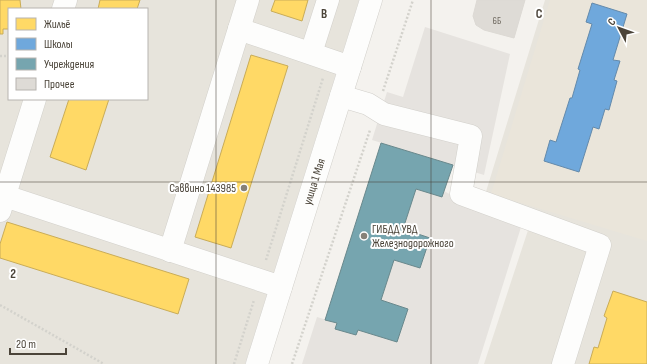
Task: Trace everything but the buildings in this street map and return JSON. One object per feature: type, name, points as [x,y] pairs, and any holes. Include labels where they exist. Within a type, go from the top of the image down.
[{"type":"street","points":[[170,250],[248,0]]},
{"type":"street","points":[[320,56],[328,0]]},
{"type":"street","name":"улица 1 Мая","points":[[257,364],[371,0]]},
{"type":"street","points":[[239,29],[350,67]]},
{"type":"street","points":[[341,96],[368,104],[384,114],[471,136],[461,194],[600,245],[563,364]]},
{"type":"street","points":[[35,100],[2,204],[170,250],[282,287]]},
{"type":"path","points":[[292,364],[413,0]]},
{"type":"path","points":[[234,364],[260,280],[320,56]]},
{"type":"path","points":[[0,305],[104,364]]},
{"type":"shaded area","points":[[0,0],[359,0],[245,364],[0,364]]},
{"type":"shaded area","points":[[545,0],[647,0],[647,364],[484,364],[534,212],[484,198]]},
{"type":"shaded area","points":[[550,0],[647,0],[647,241],[491,194]]},
{"type":"shaded area","points":[[425,27],[510,54],[484,175],[372,140],[387,92],[403,97]]},
{"type":"shaded area","points":[[416,189],[442,197],[444,191],[469,205],[522,224],[478,364],[302,364],[317,317],[337,323],[336,329],[356,335],[358,330],[397,342],[408,309],[381,300],[394,260],[420,268],[430,238],[403,229]]},
{"type":"place","name":"Саввино 143985","points":[[244,188]]},
{"type":"place","name":"ГИБДД УВД Железнодорожного","points":[[364,236]]}]
